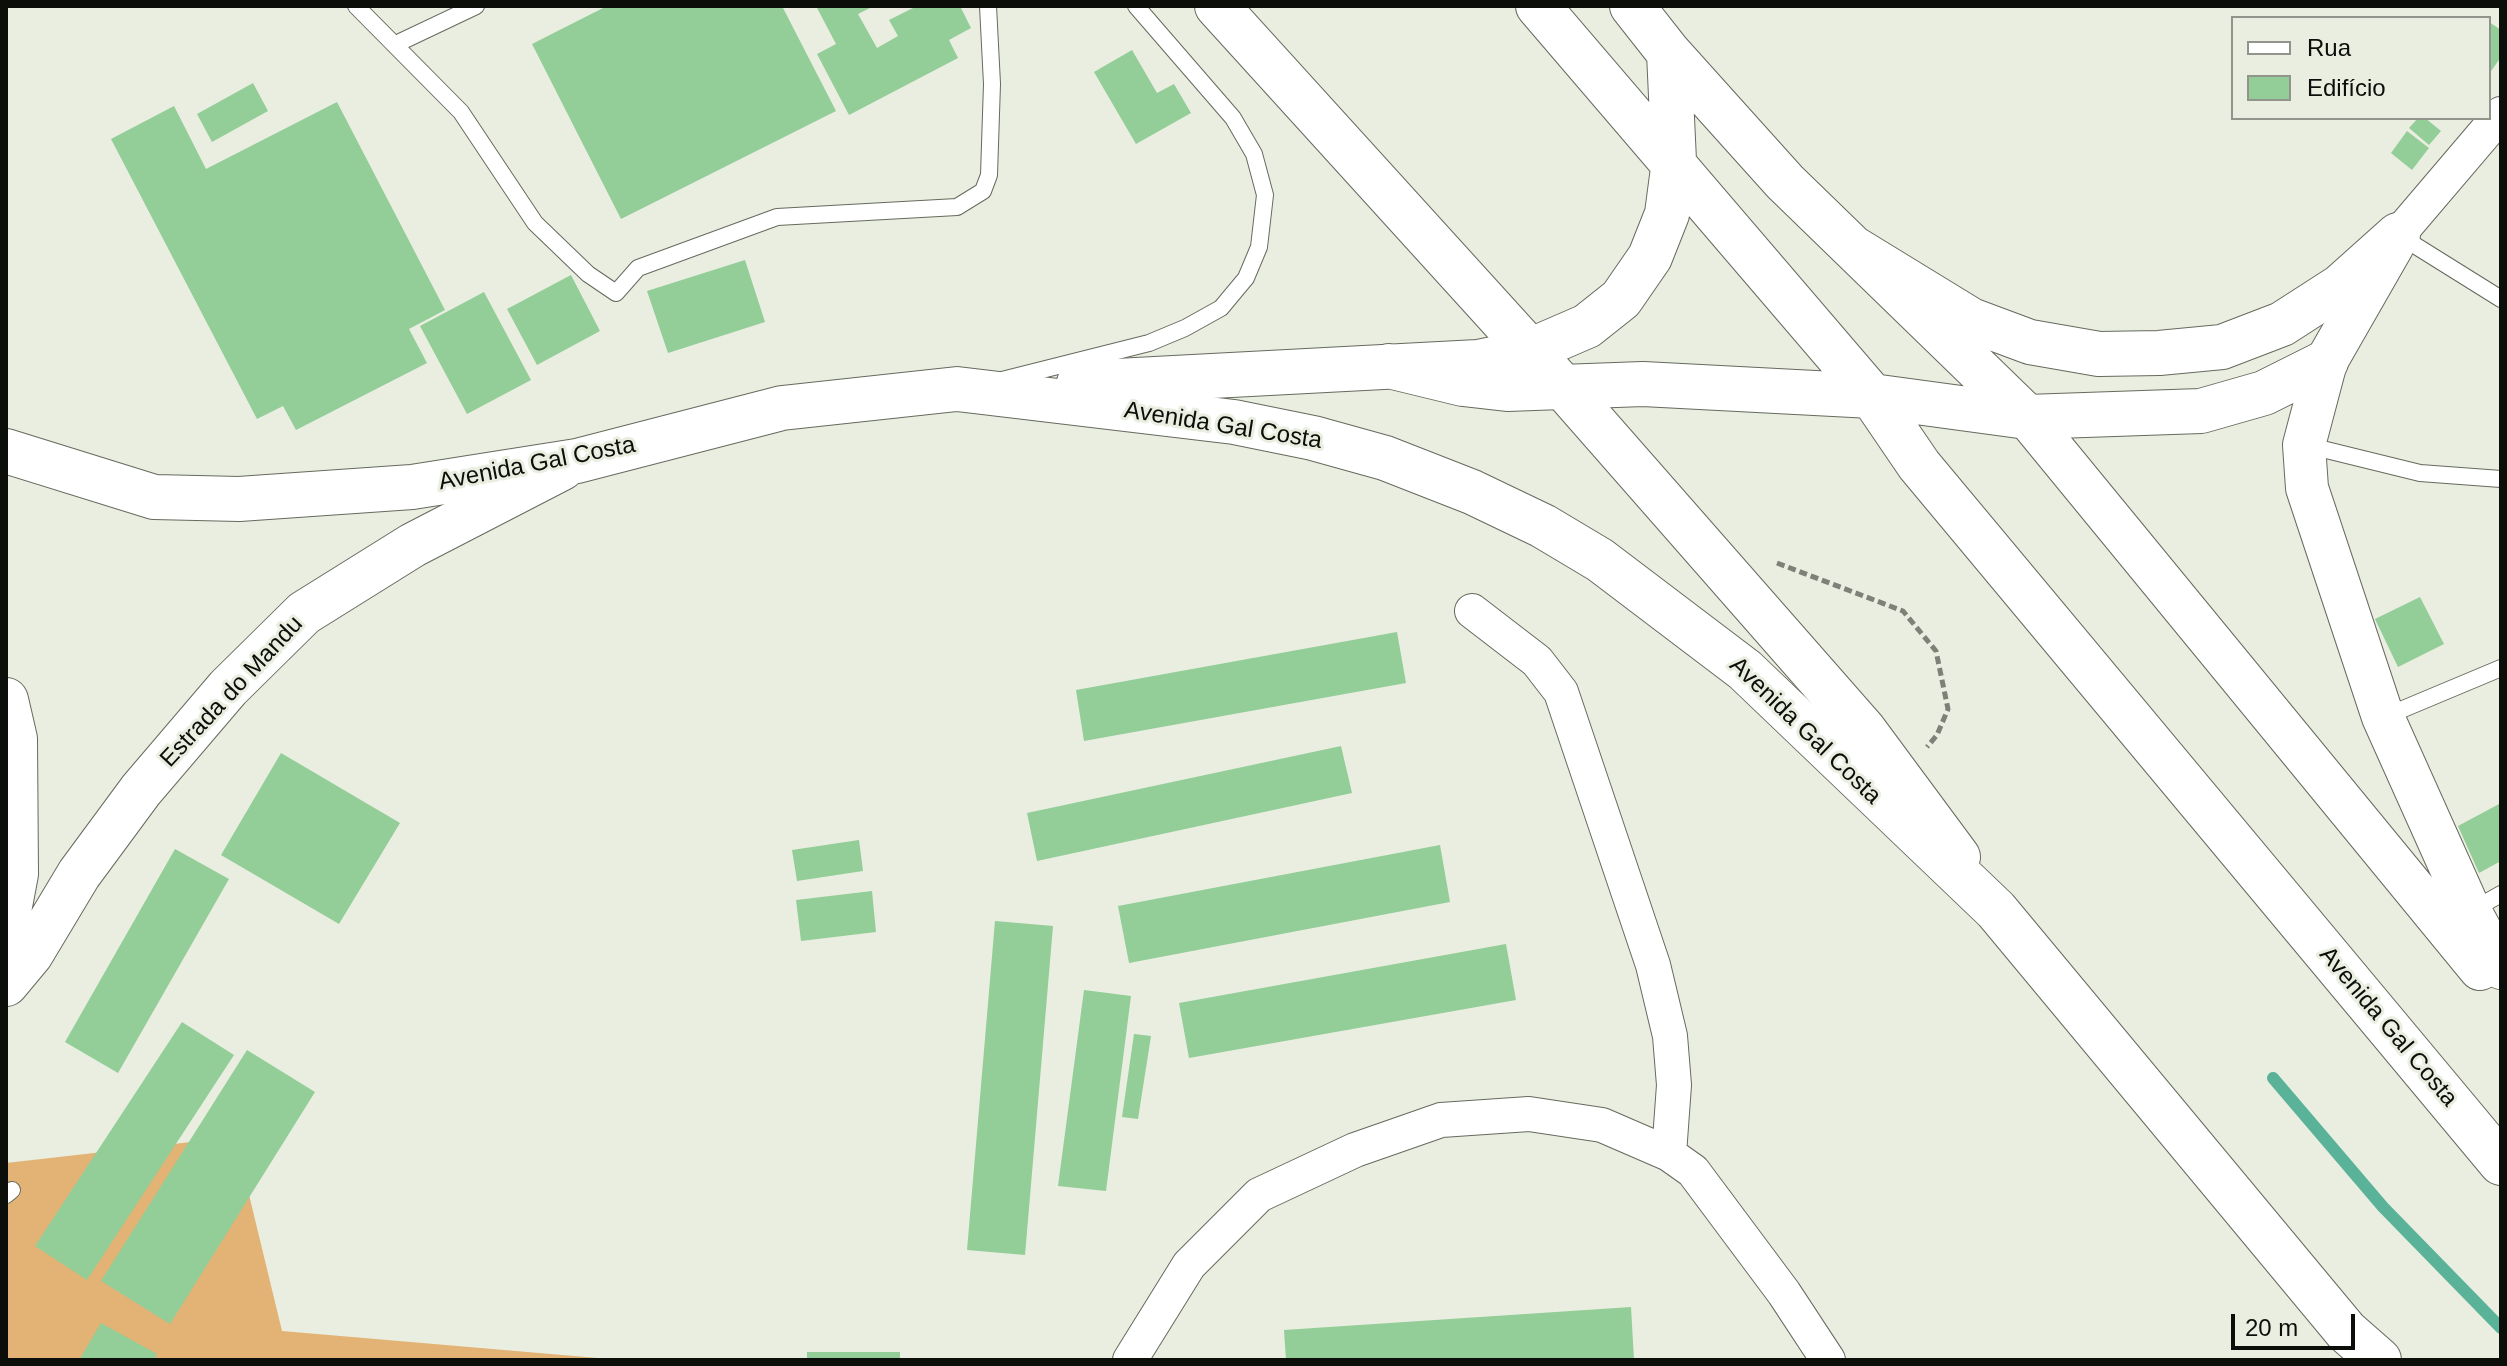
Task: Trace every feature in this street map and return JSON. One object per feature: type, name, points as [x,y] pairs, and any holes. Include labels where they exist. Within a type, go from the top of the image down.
[{"type":"main road","points":[[1217,6],[1527,352],[1564,388],[1864,730],[1996,910]]},
{"type":"main road","name":"Avenida Gal Costa","points":[[1538,6],[1674,161],[1872,396],[1919,465],[2501,1163]]},
{"type":"main road","points":[[1632,6],[1669,53],[1785,182],[2027,417]]},
{"type":"main road","points":[[957,389],[1478,362],[1527,352],[1587,326],[1621,299],[1650,257],[1667,214],[1674,161],[1669,53]]},
{"type":"main road","points":[[1855,249],[1971,320],[2030,342],[2099,354],[2159,353],[2222,347],[2282,324],[2341,286],[2398,235]]},
{"type":"main road","points":[[1389,366],[1463,384],[1507,389],[1643,384],[1872,396],[2027,417],[2201,411],[2264,393],[2326,362]]},
{"type":"main road","name":"Avenida Gal Costa","points":[[6,451],[154,497],[239,499],[412,487],[577,461],[782,408],[957,389],[1234,422],[1313,438],[1385,458],[1472,492],[1543,526],[1600,560],[1745,670],[1996,910],[2346,1331],[2379,1360]]},
{"type":"main road","name":"Estrada do Mandu","points":[[6,984],[31,954],[79,874],[141,790],[228,688],[304,613],[464,516],[577,461]]},
{"type":"main road","points":[[6,700],[15,739],[16,874],[6,927]]},
{"type":"street","points":[[2501,114],[2398,235],[2326,362],[2304,445],[2307,488],[2318,526],[2383,717],[2486,902],[2501,968]]},
{"type":"street","points":[[2027,417],[2501,995]]},
{"type":"street","points":[[1472,611],[1537,661],[1561,692],[1653,965],[1670,1036],[1674,1085],[1669,1154]]},
{"type":"street","points":[[1130,1360],[1189,1265],[1259,1195],[1355,1150],[1441,1120],[1529,1114],[1602,1125],[1669,1154],[1693,1171],[1784,1293],[1828,1360]]},
{"type":"lane","points":[[356,6],[461,112],[535,223],[588,274],[616,293],[638,268],[777,217],[957,207],[983,191],[988,184],[991,115],[988,6]]},
{"type":"lane","points":[[396,44],[476,6]]},
{"type":"lane","points":[[957,389],[1149,343],[1221,308],[1246,278],[1264,225],[1265,195],[1254,154],[1233,118],[1136,6]]},
{"type":"lane","points":[[2398,235],[2501,299]]},
{"type":"lane","points":[[2304,445],[2420,473],[2501,479]]},
{"type":"lane","points":[[2383,717],[2501,668]]},
{"type":"shaded area","points":[[235,1137],[282,1331],[621,1360],[6,1360],[6,1163]]},
{"type":"building","points":[[607,6],[782,6],[836,111],[621,219],[532,44]]},
{"type":"building","points":[[816,6],[874,6],[858,14],[877,48],[898,36],[889,20],[917,6],[960,6],[971,28],[949,40],[958,58],[849,115],[817,54],[836,44]]},
{"type":"building","points":[[2491,23],[2501,30],[2501,57],[2491,71]]},
{"type":"building","points":[[1132,50],[1157,93],[1174,84],[1191,113],[1136,144],[1094,72]]},
{"type":"building","points":[[253,83],[268,111],[212,142],[197,114]]},
{"type":"building","points":[[337,102],[445,310],[409,329],[427,363],[296,430],[283,406],[257,419],[111,139],[174,106],[206,169]]},
{"type":"building","points":[[2416,120],[2427,120],[2441,131],[2429,145],[2409,128]]},
{"type":"building","points":[[2407,131],[2429,148],[2412,170],[2391,153]]},
{"type":"building","points":[[745,260],[765,322],[668,353],[647,291]]},
{"type":"building","points":[[571,275],[600,331],[537,365],[507,309]]},
{"type":"building","points":[[484,292],[531,380],[467,414],[420,326]]},
{"type":"building","points":[[2420,597],[2444,644],[2398,667],[2375,619]]},
{"type":"building","points":[[1397,632],[1406,683],[1084,741],[1076,690]]},
{"type":"building","points":[[1341,746],[1352,793],[1037,861],[1027,813]]},
{"type":"building","points":[[281,753],[400,823],[339,924],[221,855]]},
{"type":"building","points":[[2501,803],[2501,861],[2479,873],[2458,826]]},
{"type":"building","points":[[859,840],[863,871],[797,881],[792,850]]},
{"type":"building","points":[[1440,845],[1450,902],[1129,963],[1118,906]]},
{"type":"building","points":[[175,849],[229,879],[118,1073],[65,1042]]},
{"type":"building","points":[[872,891],[876,932],[801,941],[796,900]]},
{"type":"building","points":[[995,921],[1053,926],[1025,1255],[967,1250]]},
{"type":"building","points":[[1506,944],[1516,1000],[1189,1058],[1179,1003]]},
{"type":"building","points":[[1084,990],[1131,996],[1106,1191],[1058,1186]]},
{"type":"building","points":[[182,1022],[234,1055],[87,1280],[35,1246]]},
{"type":"building","points":[[1134,1034],[1151,1036],[1138,1119],[1122,1117]]},
{"type":"building","points":[[247,1050],[315,1092],[170,1324],[101,1281]]},
{"type":"building","points":[[1631,1307],[1634,1360],[1286,1360],[1284,1330]]},
{"type":"building","points":[[101,1323],[157,1354],[154,1360],[79,1360]]},
{"type":"building","points":[[807,1352],[900,1352],[900,1360],[807,1360]]},
{"type":"waterway","points":[[2273,1078],[2383,1207],[2501,1328]]}]
